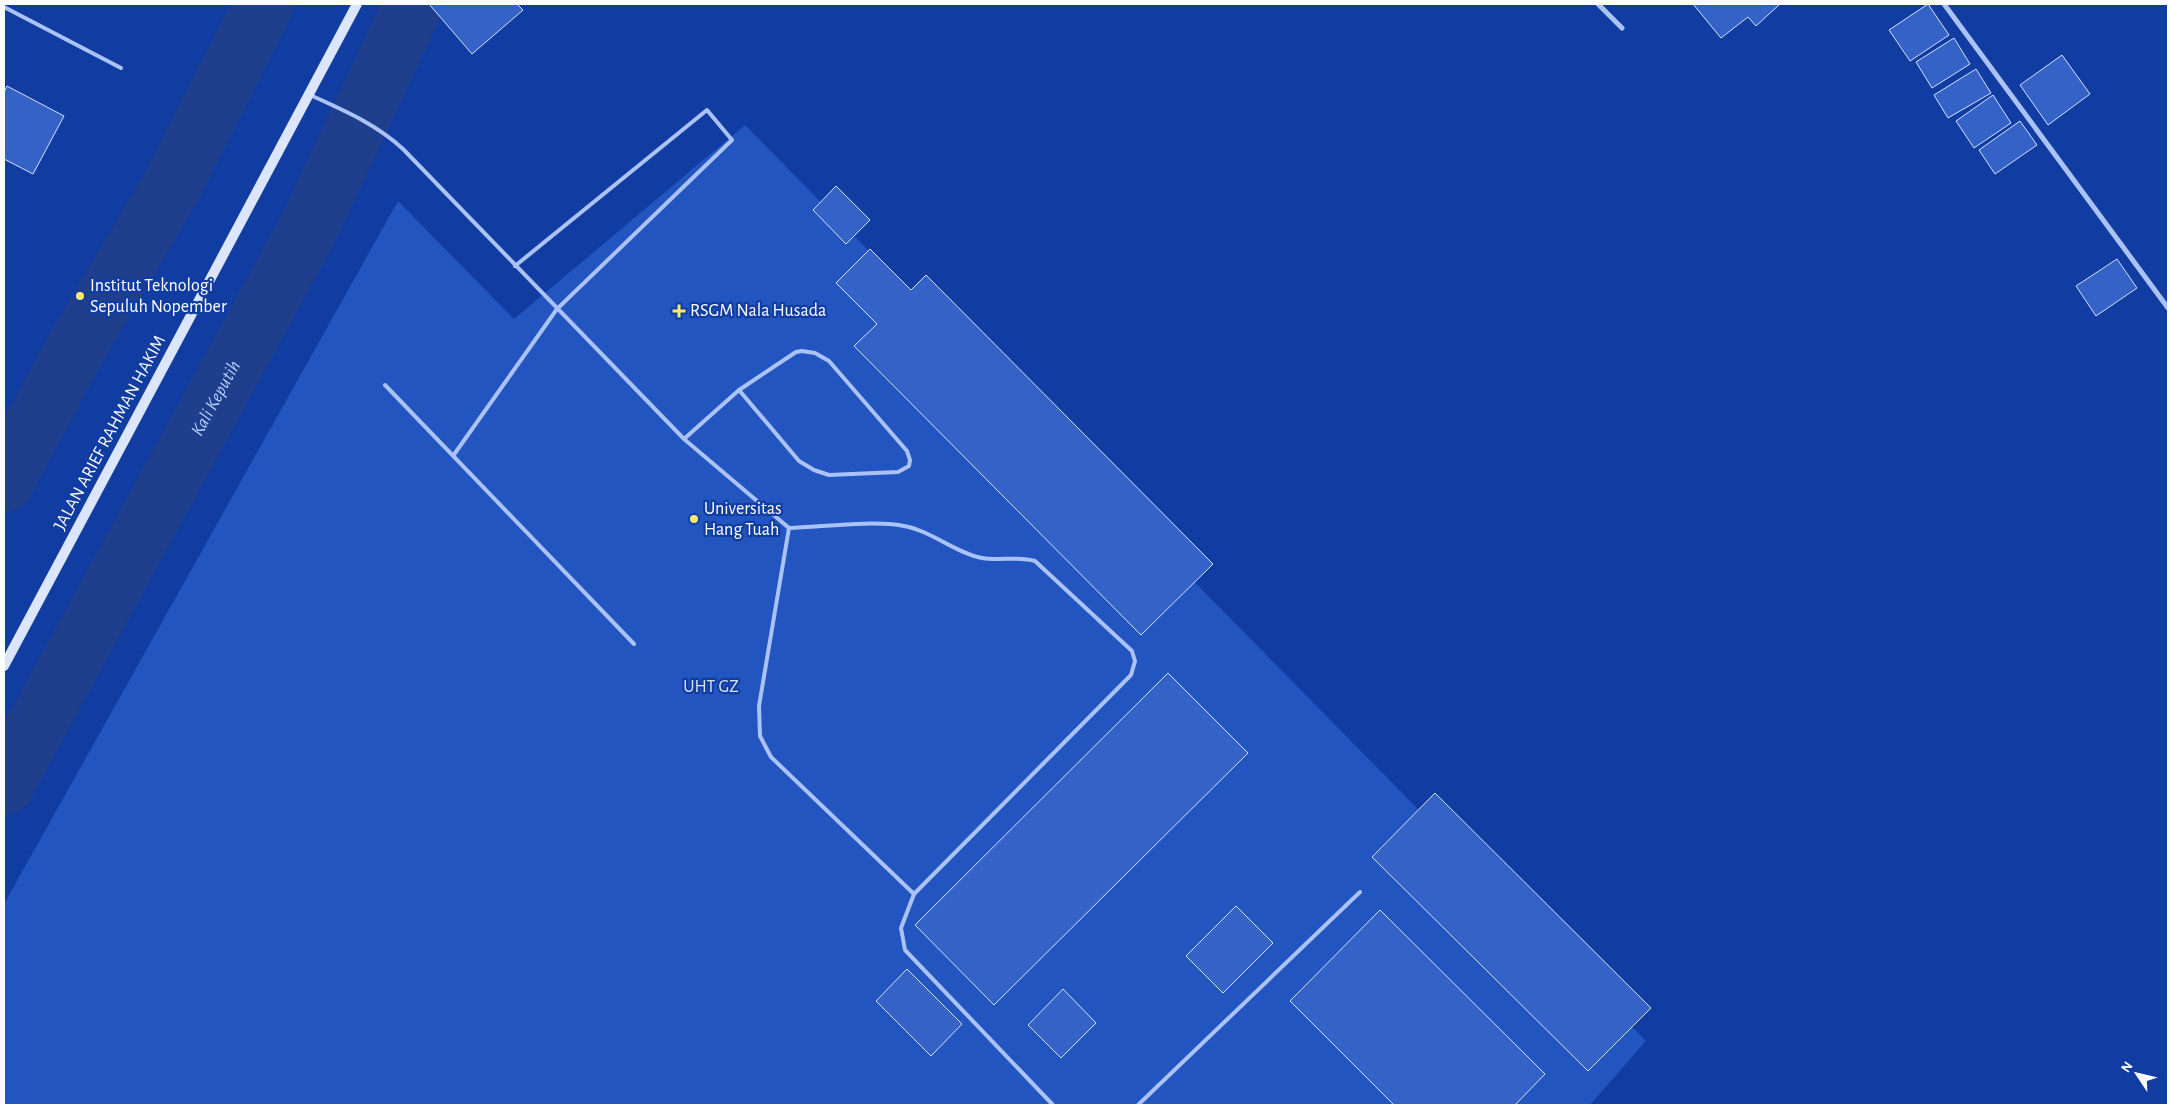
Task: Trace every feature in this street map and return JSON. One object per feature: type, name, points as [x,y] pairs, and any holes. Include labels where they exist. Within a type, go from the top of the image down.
[{"type":"main road","name":"JALAN ARIEF RAHMAN HAKIM","points":[[4,666],[358,4]]},
{"type":"street","points":[[1598,4],[1622,28]]},
{"type":"street","points":[[1944,4],[2168,308]]},
{"type":"lane","points":[[4,7],[121,68]]},
{"type":"lane","points":[[309,95],[344,110],[383,132],[445,190],[515,266],[684,439],[789,528],[883,524],[904,526],[932,535],[973,555],[1002,559],[1025,558],[1035,561],[1132,651],[1135,657],[1132,675],[914,894],[901,928],[905,950],[1053,1105]]},
{"type":"lane","points":[[453,456],[557,309],[732,140],[707,110],[515,266]]},
{"type":"lane","points":[[684,439],[739,390],[796,352],[815,353],[829,361],[907,451],[910,460],[908,466],[898,472],[829,475],[814,470],[799,461],[739,390]]},
{"type":"lane","points":[[385,385],[634,644]]},
{"type":"lane","points":[[789,528],[758,706],[760,736],[771,757],[914,894]]},
{"type":"lane","points":[[1138,1105],[1360,892]]},
{"type":"green space","name":"UHT GZ","points":[[745,125],[1646,1041],[1590,1105],[4,1105],[4,904],[398,201],[514,319]]},
{"type":"building","points":[[429,4],[517,4],[523,10],[472,54]]},
{"type":"building","points":[[1693,4],[1780,4],[1756,26],[1748,17],[1721,38]]},
{"type":"building","points":[[1928,4],[1949,35],[1910,61],[1889,30]]},
{"type":"building","points":[[1954,38],[1970,64],[1932,88],[1916,62]]},
{"type":"building","points":[[2062,55],[2090,94],[2048,125],[2020,85]]},
{"type":"building","points":[[1976,69],[1991,93],[1948,118],[1934,95]]},
{"type":"building","points":[[7,86],[64,116],[33,174],[4,159],[4,92]]},
{"type":"building","points":[[1993,95],[2011,123],[1974,148],[1956,121]]},
{"type":"building","points":[[2020,121],[2037,145],[1995,174],[1979,150]]},
{"type":"building","points":[[836,186],[870,220],[846,244],[813,210]]},
{"type":"building","points":[[870,249],[911,290],[926,275],[1213,564],[1141,635],[854,346],[877,324],[836,283]]},
{"type":"building","points":[[2117,259],[2137,288],[2096,316],[2076,286]]},
{"type":"building","points":[[1168,673],[1248,753],[994,1005],[915,925]]},
{"type":"building","points":[[1435,793],[1651,1008],[1588,1071],[1372,857]]},
{"type":"building","points":[[1236,906],[1273,943],[1223,993],[1186,956]]},
{"type":"building","points":[[1380,910],[1545,1074],[1515,1105],[1394,1105],[1290,1001]]},
{"type":"building","points":[[907,969],[962,1024],[931,1056],[876,1001]]},
{"type":"building","points":[[1063,989],[1096,1023],[1061,1058],[1028,1025]]},
{"type":"waterway","name":"Kali Keputih","points":[[4,482],[76,348],[173,184],[264,4]]},
{"type":"waterway","name":"Kali Keputih","points":[[4,785],[308,229],[414,4]]},
{"type":"place","name":"Institut Teknologi Sepuluh Nopember","points":[[80,296]]},
{"type":"place","name":"RSGM Nala Husada","points":[[679,311]]},
{"type":"place","name":"Universitas Hang Tuah","points":[[694,519]]}]
